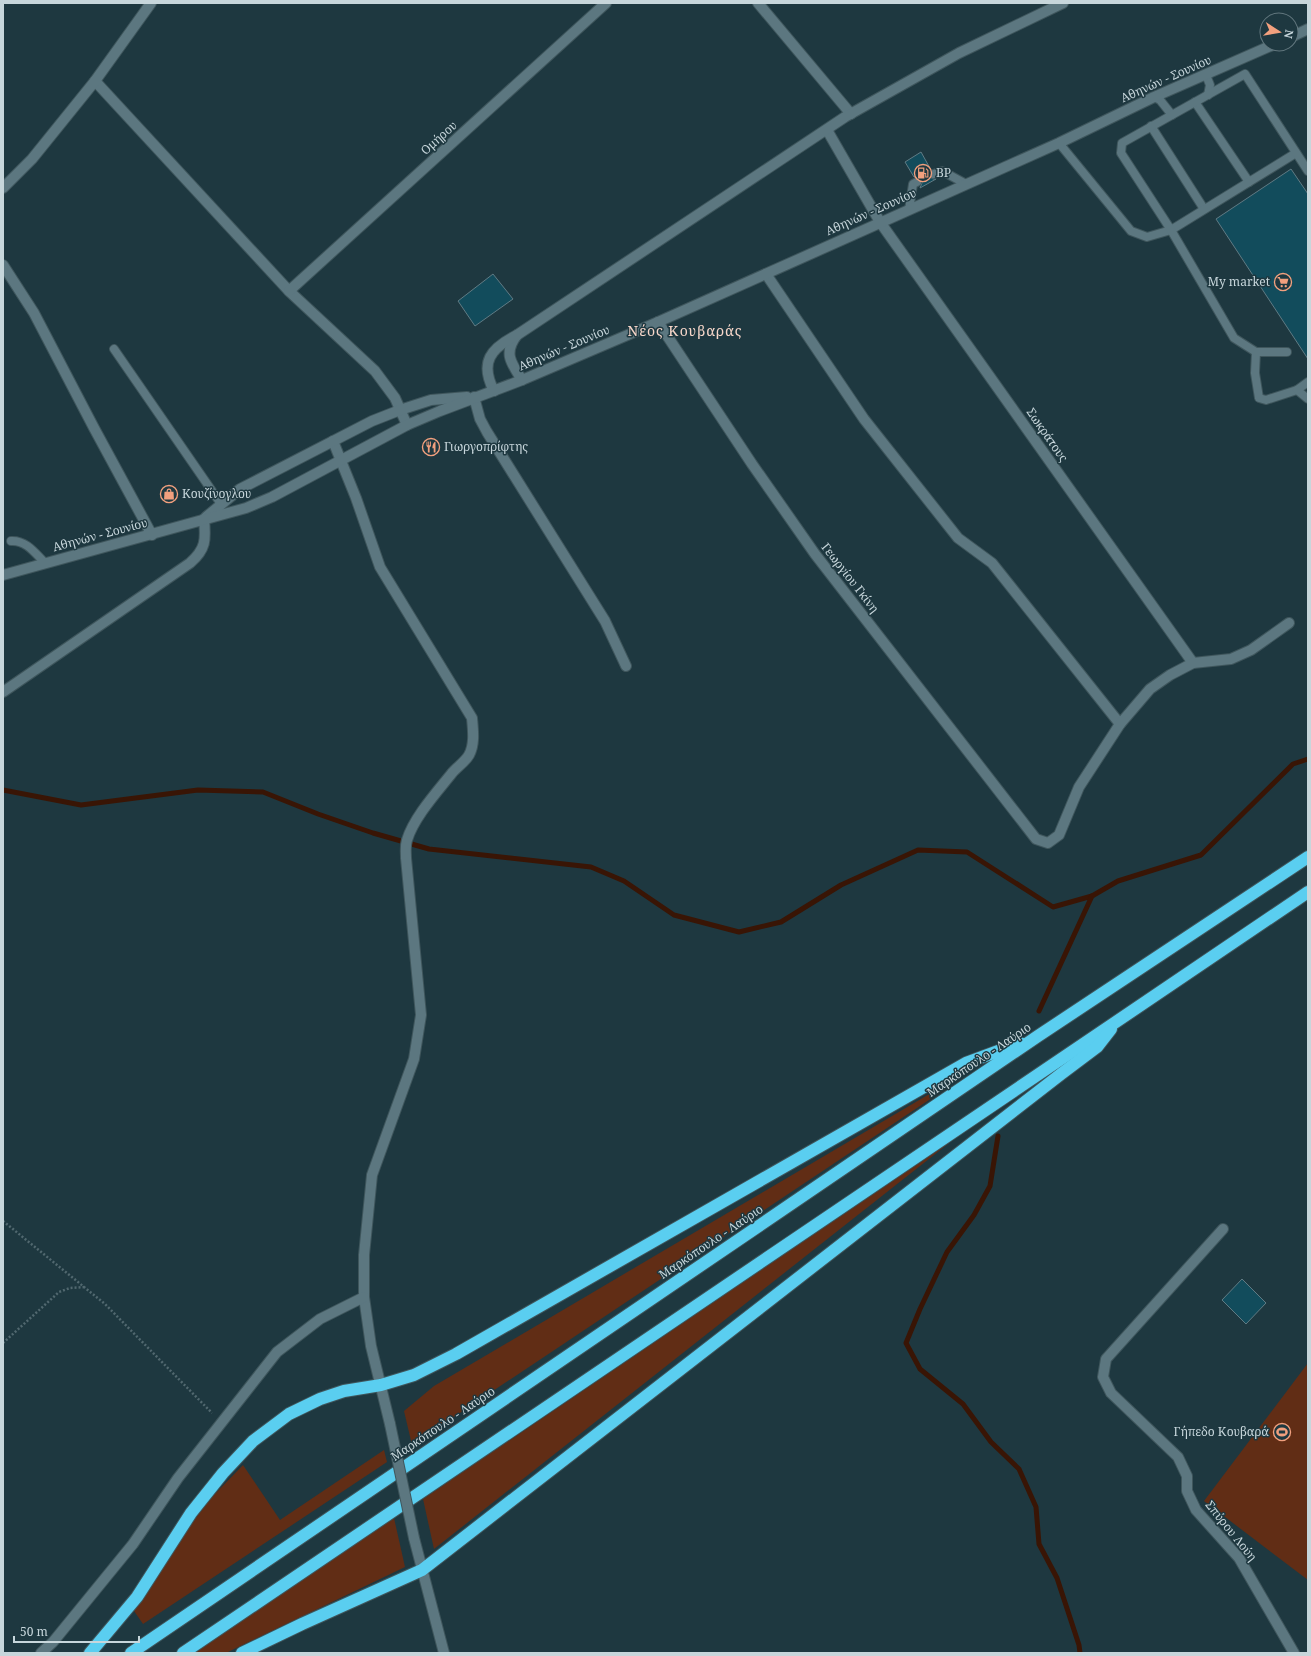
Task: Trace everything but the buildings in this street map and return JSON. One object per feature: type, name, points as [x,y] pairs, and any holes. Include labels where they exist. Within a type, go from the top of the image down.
[{"type":"highway","name":"Μαρκόπουλο - Λαύριο","points":[[130,1653],[1038,1036],[1308,857]]},
{"type":"highway","points":[[183,1653],[1308,892]]},
{"type":"highway","points":[[242,1653],[302,1624],[422,1570],[1097,1047],[1119,1020]]},
{"type":"highway","points":[[90,1653],[137,1597],[191,1513],[223,1473],[253,1441],[290,1414],[320,1399],[344,1391],[380,1385],[414,1375],[456,1354],[966,1063],[1038,1036]]},
{"type":"street","points":[[3,188],[32,160],[95,81],[151,3]]},
{"type":"street","name":"Ομήρου","points":[[289,291],[606,3]]},
{"type":"street","points":[[758,3],[851,114]]},
{"type":"street","points":[[494,391],[487,374],[488,362],[492,354],[506,340],[517,335],[851,114],[959,53],[1063,3]]},
{"type":"street","name":"Αθηνών - Σουνίου","points":[[3,576],[45,563],[152,535],[246,508],[341,461],[407,425],[474,397],[522,380],[658,322],[1059,143],[1154,97],[1259,51]]},
{"type":"street","points":[[95,81],[289,291],[374,371],[386,386],[407,425]]},
{"type":"street","name":"Σωκράτους","points":[[827,130],[880,222],[1193,663]]},
{"type":"street","points":[[3,265],[34,313],[152,535]]},
{"type":"street","points":[[766,274],[868,425],[958,538],[992,563],[1120,724],[1150,689],[1170,675],[1193,663],[1231,660],[1252,650],[1289,623]]},
{"type":"street","name":"Γεωργίου Γκίνη","points":[[658,322],[752,464],[815,554],[1036,839],[1048,843],[1059,835],[1080,787],[1120,724]]},
{"type":"street","points":[[517,335],[509,349],[510,357],[522,380]]},
{"type":"street","points":[[474,397],[480,419],[487,432],[605,621],[626,666]]},
{"type":"street","name":"Αθηνών - Σουνίου","points":[[204,519],[240,490],[372,421],[431,400],[474,397]]},
{"type":"street","points":[[333,441],[380,567],[472,718],[474,732],[473,743],[469,755],[452,773],[421,814],[410,830],[406,842],[406,858],[422,1015],[414,1059],[372,1176],[364,1255],[364,1297],[371,1346],[390,1424],[414,1538],[444,1653]]},
{"type":"street","points":[[3,692],[190,563],[199,555],[204,544],[204,519]]},
{"type":"street","name":"Σπύρου Λούη","points":[[1223,1229],[1106,1359],[1102,1377],[1111,1393],[1178,1457],[1187,1476],[1187,1492],[1196,1510],[1239,1558],[1294,1653]]},
{"type":"street","points":[[41,1653],[53,1642],[133,1544],[178,1478],[277,1352],[320,1319],[364,1297]]},
{"type":"lane","points":[[1287,352],[1256,352],[1234,338],[1171,230],[1121,153],[1122,143],[1246,74],[1308,171]]},
{"type":"lane","points":[[1206,75],[1210,85],[1208,95]]},
{"type":"lane","points":[[1154,97],[1160,100],[1172,114]]},
{"type":"lane","points":[[1195,102],[1249,182]]},
{"type":"lane","points":[[1151,126],[1204,209]]},
{"type":"lane","points":[[1059,143],[1131,231],[1147,237],[1171,230],[1296,153]]},
{"type":"lane","points":[[934,174],[942,171],[966,184]]},
{"type":"lane","points":[[909,210],[913,184],[917,182]]},
{"type":"lane","points":[[114,349],[221,504]]},
{"type":"lane","points":[[1256,352],[1255,373],[1259,398],[1266,400],[1297,390],[1308,382]]},
{"type":"lane","points":[[1297,390],[1308,398]]},
{"type":"lane","points":[[11,542],[19,541],[25,544],[45,563]]},
{"type":"path","points":[[3,1221],[105,1304],[221,1422]]},
{"type":"path","points":[[3,1343],[59,1292],[70,1288],[85,1287]]},
{"type":"shaded area","points":[[948,1083],[950,1086],[412,1445],[404,1411],[434,1386]]},
{"type":"shaded area","points":[[953,1140],[434,1549],[423,1499]]},
{"type":"shaded area","name":"Γήπεδο Κουβαρά","points":[[1308,1363],[1308,1580],[1204,1501]]},
{"type":"shaded area","points":[[384,1450],[387,1462],[143,1624],[132,1608],[181,1537],[211,1498],[243,1465],[280,1520]]},
{"type":"shaded area","points":[[394,1518],[405,1567],[226,1653],[194,1653]]},
{"type":"waterway","points":[[1039,1011],[1092,896],[1118,881],[1201,855],[1293,764],[1308,759]]},
{"type":"waterway","points":[[3,790],[81,805],[198,790],[263,792],[318,814],[373,833],[429,849],[591,867],[624,881],[674,915],[739,932],[781,922],[841,885],[918,850],[967,852],[1053,907],[1092,896]]},
{"type":"waterway","points":[[998,1136],[990,1186],[974,1215],[947,1252],[920,1309],[906,1343],[920,1369],[963,1404],[991,1442],[1019,1469],[1036,1507],[1039,1544],[1057,1578],[1079,1645],[1080,1653]]},
{"type":"place","name":"BP","points":[[923,173]]},
{"type":"place","name":"My market","points":[[1283,282]]},
{"type":"place","name":"Γιωργοπρίφτης","points":[[431,447]]},
{"type":"place","name":"Κουζίνογλου","points":[[169,494]]},
{"type":"place","name":"Γήπεδο Κουβαρά","points":[[1282,1432]]},
{"type":"district","name":"Νέος Κουβαράς","points":[[685,331]]}]
